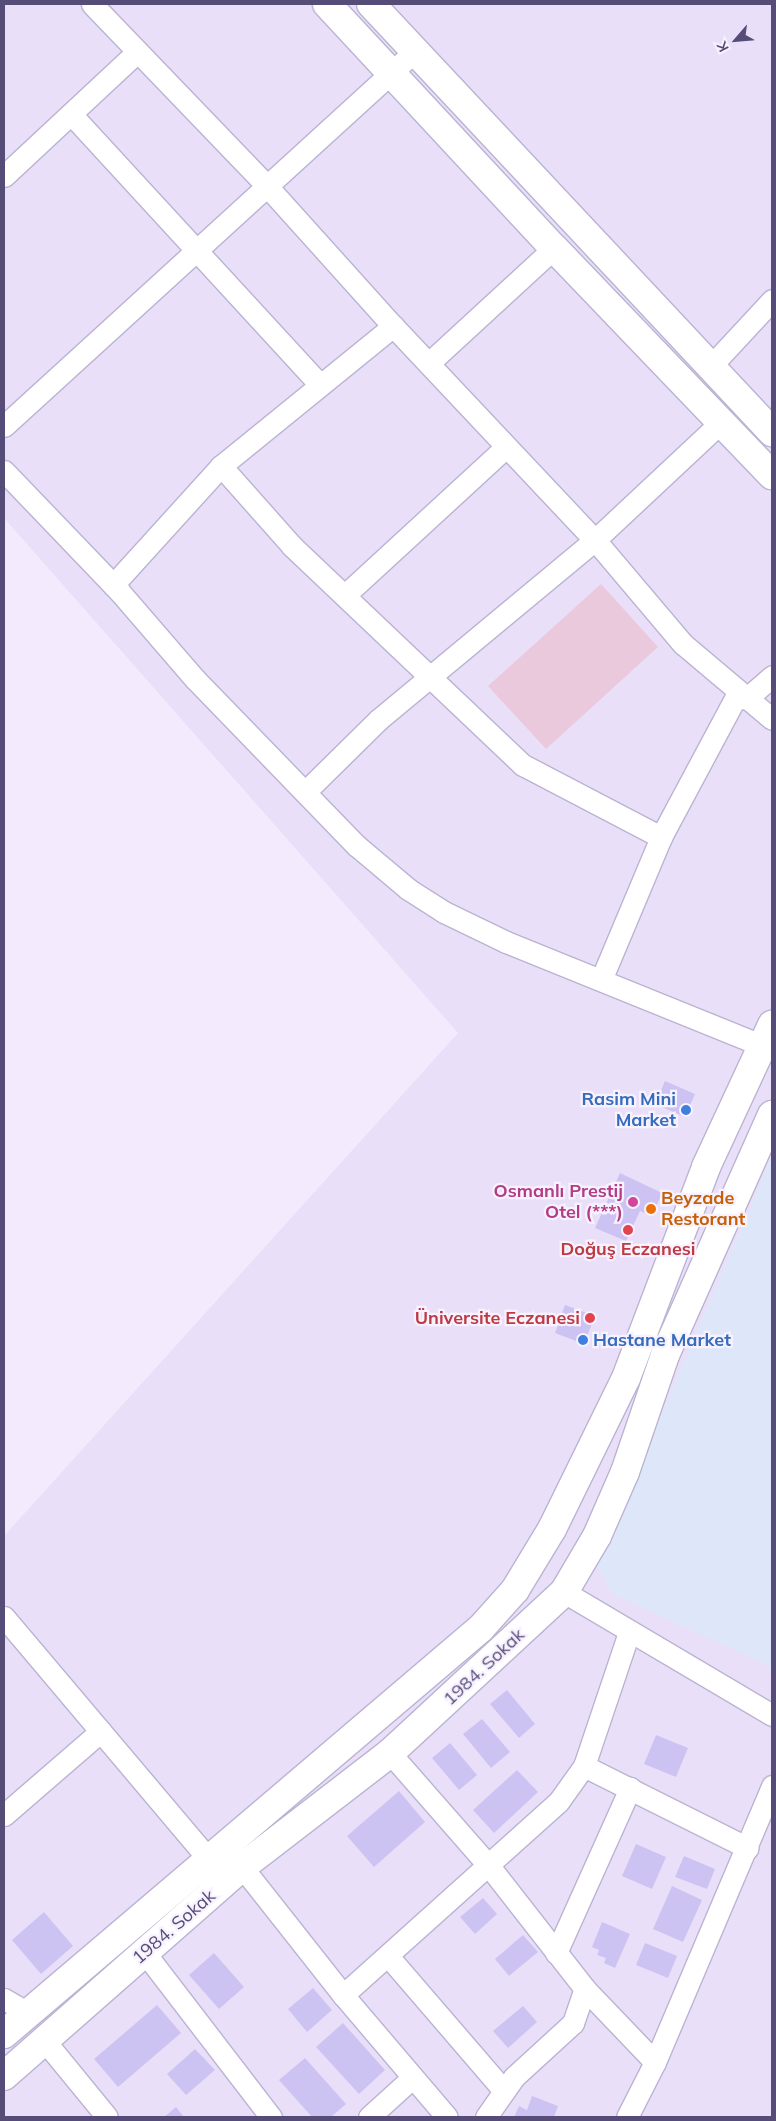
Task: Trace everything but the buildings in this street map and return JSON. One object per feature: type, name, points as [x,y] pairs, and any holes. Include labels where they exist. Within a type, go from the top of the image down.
[{"type":"main road","points":[[327,4],[554,248],[772,475]]},
{"type":"main road","points":[[371,4],[772,432]]},
{"type":"main road","points":[[4,2034],[208,1858],[480,1628],[515,1590],[552,1529],[626,1378],[706,1167],[768,1036]]},
{"type":"main road","name":"1984. Sokak","points":[[4,2076],[242,1867],[390,1753],[564,1592],[597,1536],[625,1472],[665,1355],[772,1115]]},
{"type":"main road","points":[[498,1609],[521,1633]]},
{"type":"street","points":[[92,4],[136,53],[266,185],[393,326],[430,362],[506,447],[595,540],[683,644],[742,696],[772,719]]},
{"type":"street","points":[[4,426],[415,51]]},
{"type":"street","points":[[4,176],[136,53]]},
{"type":"street","points":[[71,114],[320,385]]},
{"type":"street","points":[[430,362],[554,248]]},
{"type":"street","points":[[710,366],[772,300]]},
{"type":"street","points":[[113,585],[221,466],[393,326]]},
{"type":"street","points":[[305,792],[378,720],[595,540],[721,422]]},
{"type":"street","points":[[345,595],[506,447]]},
{"type":"street","points":[[221,466],[292,546],[522,765],[661,837]]},
{"type":"street","points":[[4,471],[113,585],[196,679],[357,846],[408,889],[444,912],[506,942],[600,980],[768,1036]]},
{"type":"street","points":[[600,980],[661,837],[742,696],[772,676]]},
{"type":"street","points":[[564,1592],[629,1632],[769,1710],[772,1715]]},
{"type":"street","points":[[4,1617],[208,1858]]},
{"type":"street","points":[[343,1995],[489,1866],[559,1801],[584,1766],[629,1632]]},
{"type":"street","points":[[4,1815],[101,1731]]},
{"type":"street","points":[[390,1753],[489,1866],[585,1989],[655,2062]]},
{"type":"street","points":[[584,1766],[748,1848]]},
{"type":"street","points":[[627,2117],[655,2062],[748,1848],[772,1786]]},
{"type":"street","points":[[556,1953],[630,1788]]},
{"type":"street","points":[[242,1867],[343,1995],[447,2117]]},
{"type":"street","points":[[145,1952],[271,2117]]},
{"type":"street","points":[[388,1956],[504,2090]]},
{"type":"street","points":[[486,2117],[504,2090],[573,2023],[585,1989]]},
{"type":"street","points":[[4,1999],[28,2012]]},
{"type":"street","points":[[44,2040],[107,2117]]},
{"type":"street","points":[[368,2117],[412,2078]]},
{"type":"shaded area","points":[[4,4],[772,4],[772,2117],[4,2117],[4,1536],[458,1033],[4,518]]},
{"type":"shaded area","points":[[601,584],[658,647],[546,749],[488,686]]},
{"type":"shaded area","points":[[772,1156],[772,1667],[613,1594],[597,1566]]},
{"type":"place","name":"Rasim Mini Market","points":[[686,1110]]},
{"type":"place","name":"Osmanlı Prestij Otel (***)","points":[[633,1202]]},
{"type":"place","name":"Beyzade Restorant","points":[[651,1209]]},
{"type":"place","name":"Doğuş Eczanesi","points":[[628,1230]]},
{"type":"place","name":"Üniversite Eczanesi","points":[[590,1318]]},
{"type":"place","name":"Hastane Market","points":[[583,1340]]}]
